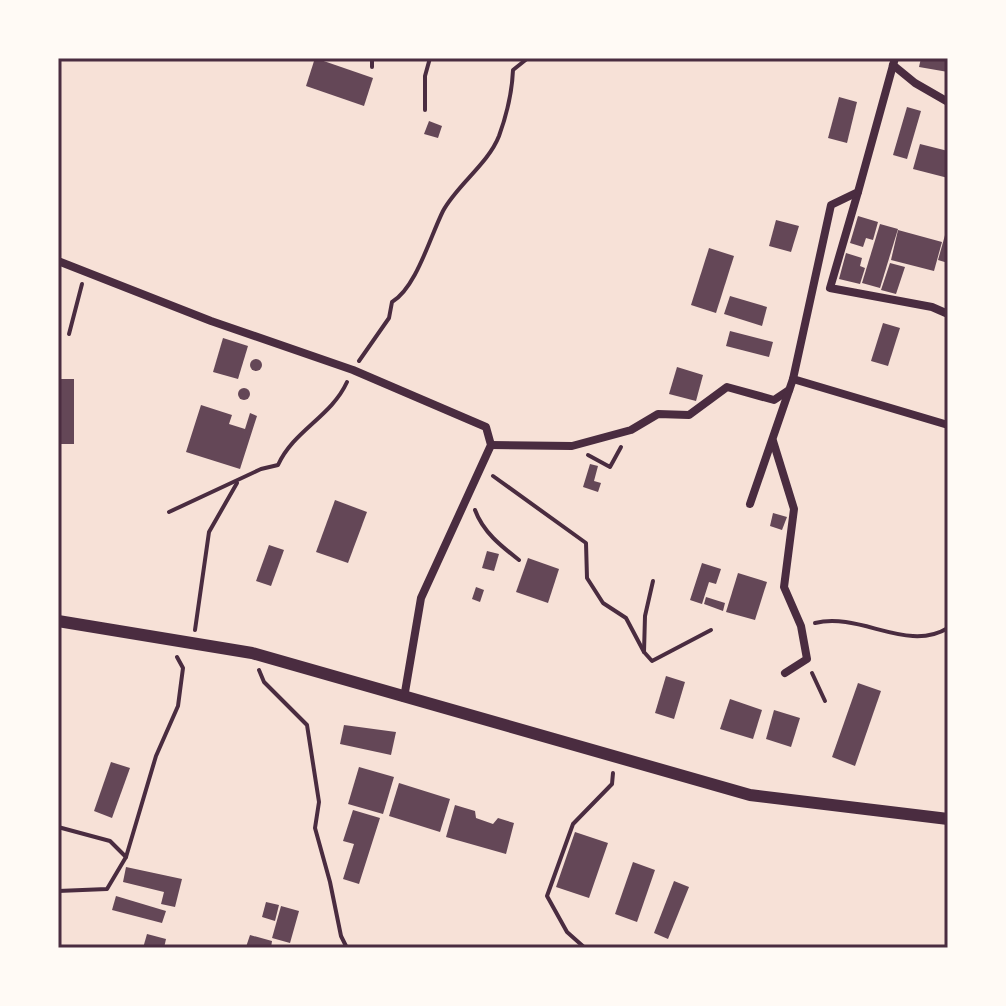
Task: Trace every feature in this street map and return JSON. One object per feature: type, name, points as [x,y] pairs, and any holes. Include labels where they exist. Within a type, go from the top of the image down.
[{"type":"street","points":[[894,61],[915,83],[948,102]]},
{"type":"street","points":[[894,61],[830,288],[932,307],[948,314]]},
{"type":"street","points":[[750,504],[793,379],[831,205],[858,192]]},
{"type":"street","points":[[58,261],[84,274],[353,370],[486,427],[491,445],[421,598],[404,698]]},
{"type":"street","points":[[793,379],[948,425]]},
{"type":"street","points":[[491,445],[572,446],[631,430],[658,414],[689,415],[727,387],[774,400],[790,390]]},
{"type":"street","points":[[772,440],[794,509],[784,587],[801,626],[807,659],[785,673]]},
{"type":"street","points":[[58,621],[165,636],[252,653],[750,795],[948,819]]},
{"type":"path","points":[[372,58],[372,67]]},
{"type":"path","points":[[425,110],[425,76],[430,58]]},
{"type":"path","points":[[169,512],[278,465],[286,446],[338,402],[353,370],[389,318],[392,302],[403,296],[445,207],[498,137],[503,115],[512,100],[513,70],[528,58]]},
{"type":"path","points":[[69,334],[84,274]]},
{"type":"path","points":[[481,468],[586,543],[587,578],[603,603],[626,618],[652,661],[711,630]]},
{"type":"path","points":[[193,642],[209,532],[238,481]]},
{"type":"path","points":[[468,493],[480,522],[519,560]]},
{"type":"path","points":[[644,652],[645,616],[653,581]]},
{"type":"path","points":[[801,626],[835,618],[910,636],[935,635],[948,628]]},
{"type":"path","points":[[58,891],[107,889],[126,857],[156,756],[178,706],[183,668],[165,636]]},
{"type":"path","points":[[252,653],[264,682],[307,725],[319,802],[315,828],[341,936],[347,948]]},
{"type":"path","points":[[807,659],[825,701]]},
{"type":"path","points":[[585,948],[567,932],[547,896],[573,824],[612,784],[614,758]]},
{"type":"path","points":[[58,827],[110,841],[126,857]]},
{"type":"building","points":[[315,58],[373,78],[364,106],[306,86]]},
{"type":"building","points":[[921,58],[948,58],[948,72],[919,67]]},
{"type":"building","points":[[839,97],[857,102],[847,143],[828,138]]},
{"type":"building","points":[[907,107],[921,111],[907,159],[893,155]]},
{"type":"building","points":[[429,121],[442,126],[438,138],[424,134]]},
{"type":"building","points":[[920,144],[948,151],[948,178],[913,169]]},
{"type":"building","points":[[858,216],[878,222],[873,240],[866,238],[863,247],[850,243]]},
{"type":"building","points":[[776,220],[799,226],[791,252],[769,246]]},
{"type":"building","points":[[880,224],[898,229],[880,288],[862,283]]},
{"type":"building","points":[[948,228],[948,263],[938,260]]},
{"type":"building","points":[[898,230],[942,242],[934,271],[891,260]]},
{"type":"building","points":[[709,248],[734,256],[716,313],[691,305]]},
{"type":"building","points":[[846,253],[862,258],[860,266],[865,268],[860,284],[839,279]]},
{"type":"building","points":[[890,263],[905,267],[896,294],[881,290]]},
{"type":"building","points":[[730,296],[767,307],[762,326],[724,314]]},
{"type":"building","points":[[883,323],[900,328],[888,366],[871,361]]},
{"type":"building","points":[[730,331],[773,342],[769,357],[726,346]]},
{"type":"building","points":[[223,338],[248,346],[238,379],[213,372]]},
{"type":"building","points":[[256,359],[262,365],[256,371],[250,365]]},
{"type":"building","points":[[677,367],[703,375],[696,401],[669,394]]},
{"type":"building","points":[[58,379],[74,379],[74,444],[58,444]]},
{"type":"building","points":[[239,389],[249,389],[249,399],[239,399]]},
{"type":"building","points":[[201,405],[232,415],[229,424],[245,429],[250,413],[257,416],[240,469],[186,452]]},
{"type":"building","points":[[590,464],[598,466],[594,481],[601,483],[598,492],[583,487]]},
{"type":"building","points":[[335,500],[367,512],[348,563],[316,552]]},
{"type":"building","points":[[773,513],[787,517],[782,530],[770,526]]},
{"type":"building","points":[[269,545],[284,550],[271,586],[256,581]]},
{"type":"building","points":[[487,551],[499,554],[494,571],[482,568]]},
{"type":"building","points":[[528,558],[559,569],[548,603],[516,592]]},
{"type":"building","points":[[702,563],[721,569],[716,584],[709,582],[702,604],[690,600]]},
{"type":"building","points":[[738,573],[767,582],[755,620],[726,612]]},
{"type":"building","points":[[476,587],[484,590],[480,602],[472,599]]},
{"type":"building","points":[[706,597],[725,603],[723,611],[704,604]]},
{"type":"building","points":[[666,676],[685,682],[674,719],[655,713]]},
{"type":"building","points":[[858,683],[881,691],[855,766],[832,757]]},
{"type":"building","points":[[730,699],[762,710],[753,739],[720,729]]},
{"type":"building","points":[[774,710],[800,718],[791,747],[766,739]]},
{"type":"building","points":[[344,725],[396,732],[391,755],[340,744]]},
{"type":"building","points":[[111,762],[130,768],[112,818],[94,811]]},
{"type":"building","points":[[359,767],[394,777],[383,814],[348,804]]},
{"type":"building","points":[[399,783],[450,799],[440,832],[389,816]]},
{"type":"building","points":[[455,805],[475,811],[476,818],[493,824],[498,818],[514,823],[506,854],[446,837]]},
{"type":"building","points":[[353,810],[380,818],[359,884],[343,879],[354,844],[343,841]]},
{"type":"building","points":[[575,832],[608,843],[589,898],[556,887]]},
{"type":"building","points":[[633,862],[655,870],[637,922],[615,914]]},
{"type":"building","points":[[126,867],[182,879],[175,907],[161,904],[164,892],[123,882]]},
{"type":"building","points":[[674,881],[689,887],[668,939],[654,933]]},
{"type":"building","points":[[116,896],[166,911],[162,923],[112,910]]},
{"type":"building","points":[[266,902],[279,905],[275,921],[262,917]]},
{"type":"building","points":[[281,906],[299,911],[290,943],[272,938]]},
{"type":"building","points":[[147,934],[166,939],[164,948],[143,948]]},
{"type":"building","points":[[250,935],[272,941],[271,948],[246,947]]}]
